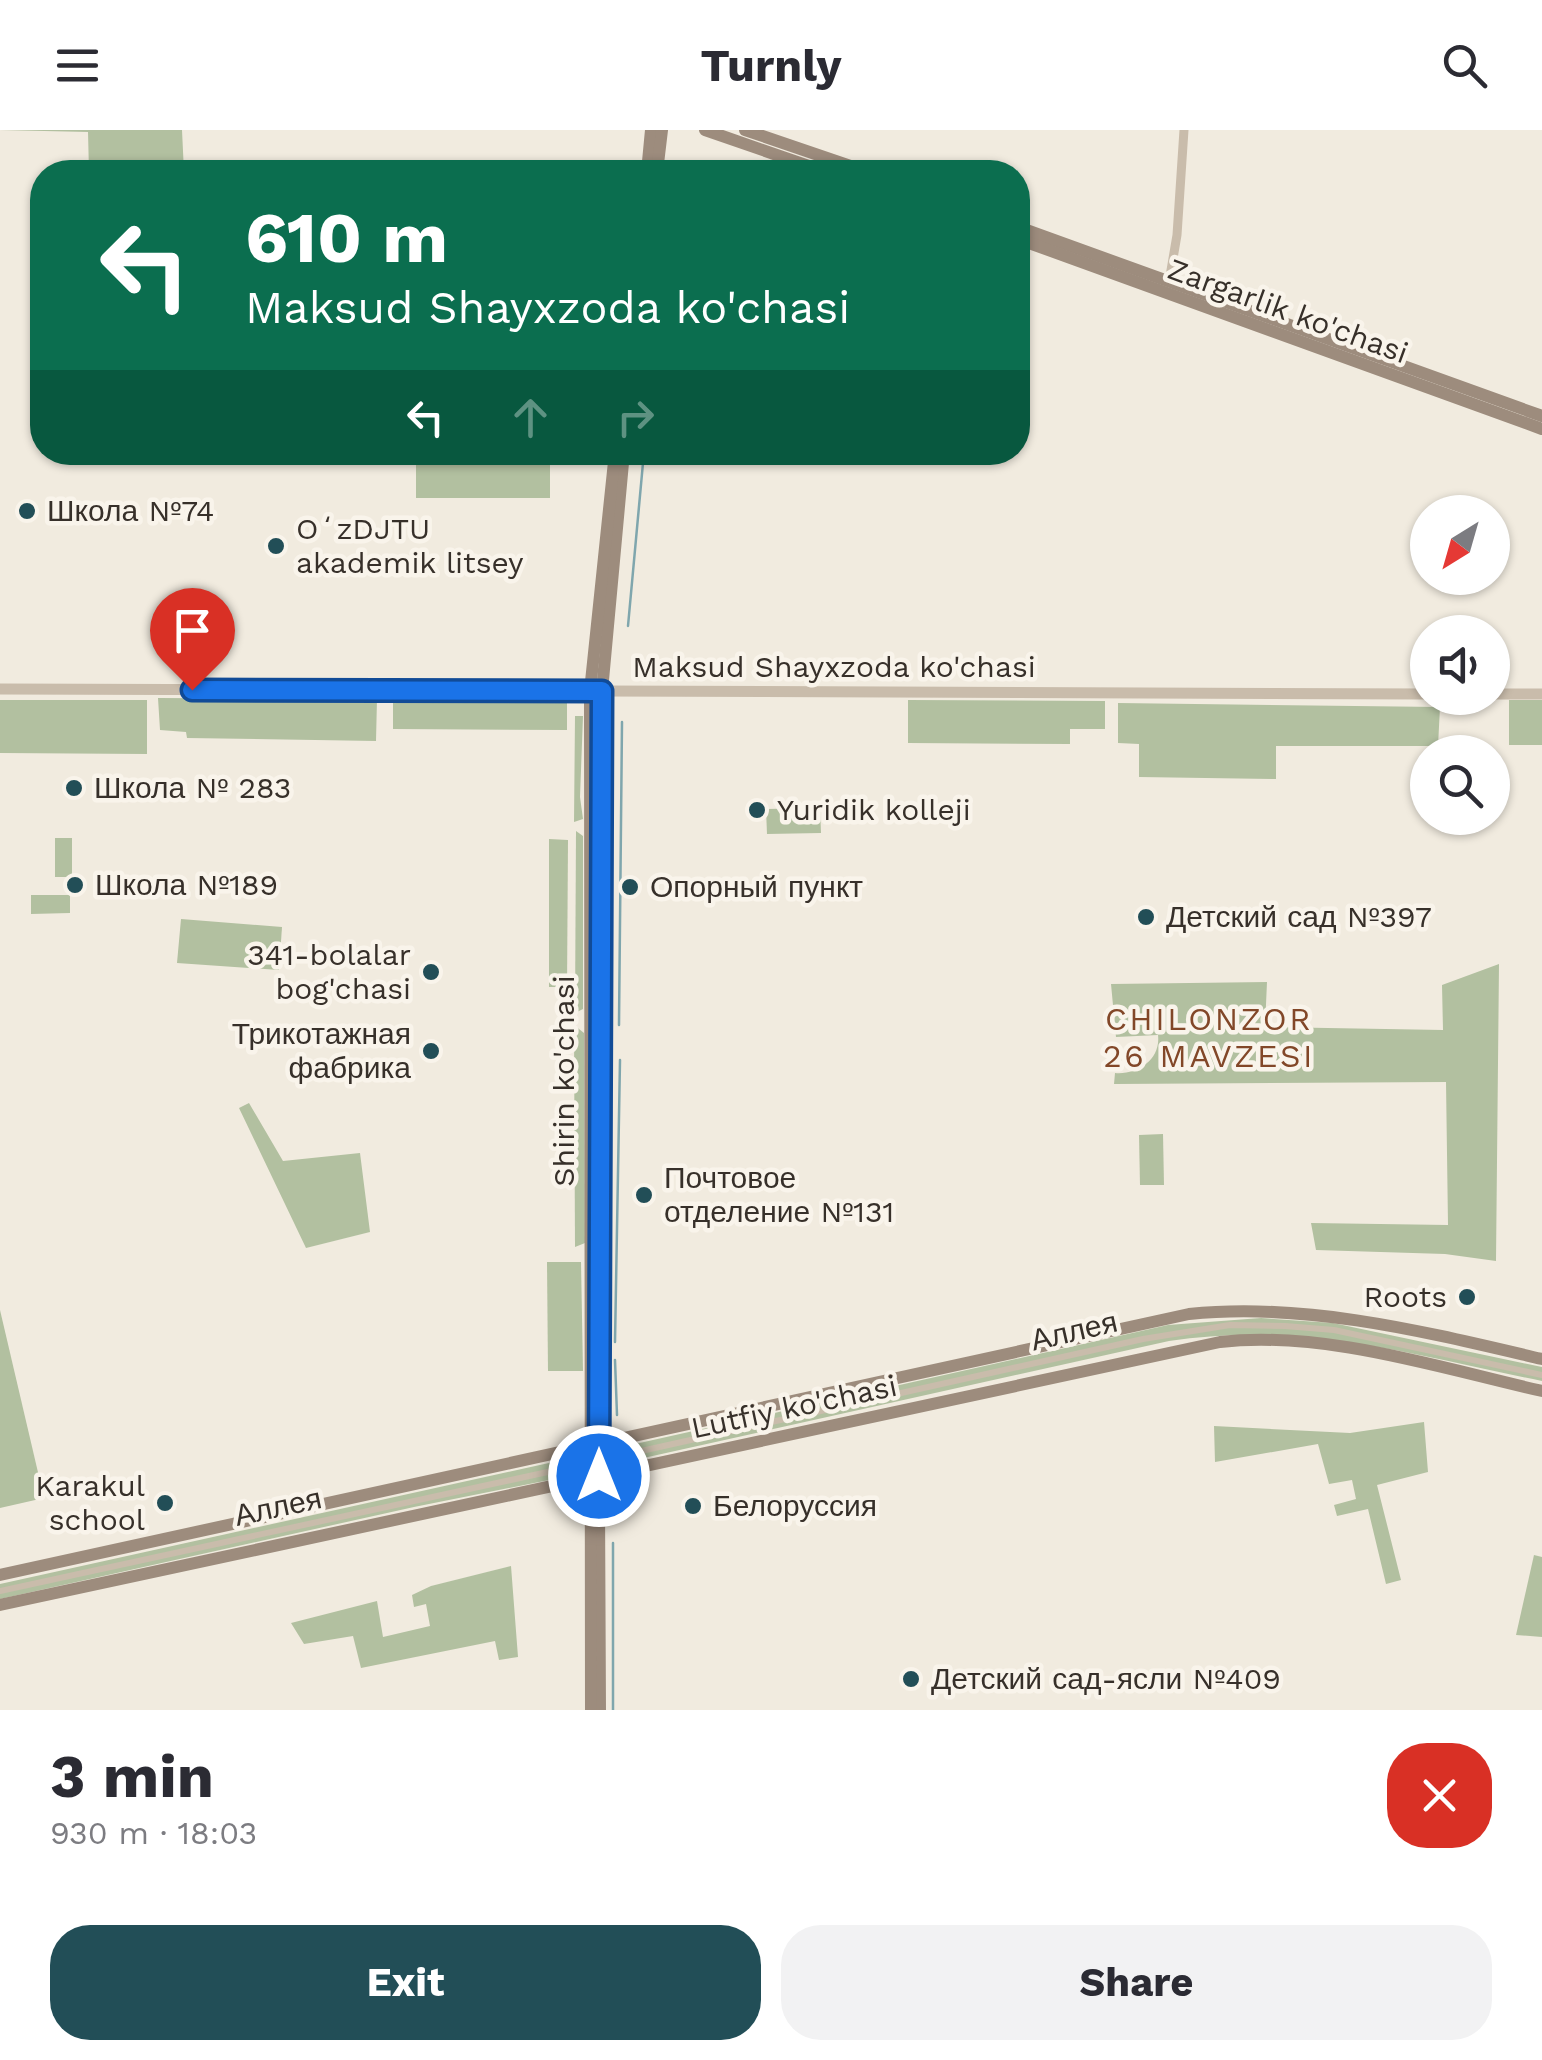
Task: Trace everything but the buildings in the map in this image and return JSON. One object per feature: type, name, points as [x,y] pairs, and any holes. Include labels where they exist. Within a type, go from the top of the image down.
[{"type":"main road","points":[[648,160],[652,130]]},
{"type":"main road","points":[[658,160],[662,130]]},
{"type":"main road","points":[[705,130],[791,160]]},
{"type":"main road","points":[[745,130],[833,160]]},
{"type":"main road","name":"Zargarlik ko'chasi","points":[[1030,231],[1542,416]]},
{"type":"main road","name":"Zargarlik ko'chasi","points":[[1030,243],[1542,429]]},
{"type":"main road","name":"Shirin ko'chasi","points":[[600,1710],[594,1446],[596,691],[614,465]]},
{"type":"main road","name":"Shirin ko'chasi","points":[[596,691],[622,465]]},
{"type":"main road","name":"Lutfiy ko'chasi","points":[[0,1575],[1132,1325],[1207,1312],[1251,1310],[1320,1315],[1542,1359]]},
{"type":"main road","name":"Lutfiy ko'chasi","points":[[0,1605],[1161,1352],[1244,1339],[1344,1348],[1542,1391]]},
{"type":"main road","name":"Shirin ko'chasi","points":[[590,1710],[595,1476]]},
{"type":"street","points":[[1169,282],[1177,235],[1184,130]]},
{"type":"street","name":"Maksud Shayxzoda ko'chasi","points":[[0,689],[1410,694]]},
{"type":"street","points":[[1510,694],[1542,694]]},
{"type":"street","name":"Аллея","points":[[618,1456],[1143,1339],[1230,1325],[1334,1330],[1542,1374]]},
{"type":"street","name":"Аллея","points":[[0,1591],[566,1468]]},
{"type":"green space","points":[[0,130],[182,130],[183,160],[89,160],[88,132]]},
{"type":"green space","points":[[416,465],[550,465],[550,498],[416,498]]},
{"type":"green space","points":[[158,698],[377,699],[376,741],[187,738],[186,732],[160,730]]},
{"type":"green space","points":[[0,700],[147,700],[147,754],[0,753]]},
{"type":"green space","points":[[393,700],[567,701],[567,730],[393,729]]},
{"type":"green space","points":[[908,700],[1105,701],[1105,729],[1070,729],[1070,744],[908,743]]},
{"type":"green space","points":[[1510,700],[1542,700],[1542,745],[1510,745]]},
{"type":"green space","points":[[1118,703],[1410,707],[1410,715],[1440,715],[1439,735],[1410,735],[1410,746],[1276,746],[1276,779],[1139,777],[1139,744],[1118,743]]},
{"type":"green space","points":[[575,716],[583,716],[583,819],[574,822]]},
{"type":"green space","points":[[820,808],[821,833],[767,834],[766,809]]},
{"type":"green space","points":[[576,831],[583,836],[583,1009],[575,1013]]},
{"type":"green space","points":[[55,838],[72,838],[72,877],[55,877]]},
{"type":"green space","points":[[549,839],[568,840],[567,987],[549,987]]},
{"type":"green space","points":[[31,895],[70,895],[70,913],[31,914]]},
{"type":"green space","points":[[181,919],[282,927],[279,970],[177,963]]},
{"type":"green space","points":[[1499,964],[1496,1261],[1445,1254],[1316,1250],[1311,1223],[1448,1225],[1446,1082],[1114,1084],[1115,1073],[1140,1068],[1152,1058],[1158,1035],[1116,1037],[1111,984],[1267,982],[1265,1027],[1443,1030],[1442,985]]},
{"type":"green space","points":[[574,1025],[584,1033],[585,1243],[575,1247]]},
{"type":"green space","points":[[249,1103],[283,1161],[360,1153],[370,1232],[306,1248],[239,1108]]},
{"type":"green space","points":[[1163,1134],[1164,1185],[1140,1185],[1139,1135]]},
{"type":"green space","points":[[547,1262],[581,1262],[583,1371],[548,1371]]},
{"type":"green space","points":[[0,1310],[44,1498],[0,1508]]},
{"type":"green space","points":[[1261,1318],[1333,1323],[1542,1367],[1542,1381],[1357,1344],[1265,1335],[1218,1336],[1169,1341],[639,1459],[635,1444],[1168,1325]]},
{"type":"green space","points":[[1424,1422],[1428,1472],[1377,1485],[1401,1580],[1386,1584],[1368,1509],[1337,1516],[1334,1505],[1356,1499],[1352,1480],[1329,1484],[1318,1444],[1215,1462],[1214,1426],[1350,1433]]},
{"type":"green space","points":[[567,1459],[569,1476],[0,1599],[0,1584]]},
{"type":"green space","points":[[1534,1555],[1542,1557],[1542,1637],[1516,1635]]},
{"type":"green space","points":[[511,1566],[518,1657],[499,1660],[495,1641],[361,1668],[353,1636],[304,1644],[291,1623],[377,1601],[383,1637],[430,1626],[426,1604],[414,1607],[412,1595],[431,1586]]},
{"type":"waterway","points":[[628,626],[643,465]]},
{"type":"waterway","points":[[619,1025],[622,722]]},
{"type":"waterway","points":[[615,1342],[620,1060]]},
{"type":"waterway","points":[[615,1360],[617,1415]]},
{"type":"waterway","points":[[613,1543],[613,1710]]},
{"type":"place","name":"Школа №74","points":[[27,511]]},
{"type":"place","name":"OʻzDJTU akademik litsey","points":[[276,546]]},
{"type":"place","name":"Школа № 283","points":[[74,788]]},
{"type":"place","name":"Yuridik kolleji","points":[[757,810]]},
{"type":"place","name":"Школа №189","points":[[75,885]]},
{"type":"place","name":"Опорный пункт","points":[[630,887]]},
{"type":"place","name":"Детский сад №397","points":[[1146,917]]},
{"type":"place","name":"341-bolalar bog'chasi","points":[[431,972]]},
{"type":"place","name":"Трикотажная фабрика","points":[[431,1051]]},
{"type":"place","name":"Почтовое отделение №131","points":[[644,1195]]},
{"type":"place","name":"Roots","points":[[1467,1297]]},
{"type":"place","name":"Karakul school","points":[[165,1503]]},
{"type":"place","name":"Белоруссия","points":[[693,1506]]},
{"type":"place","name":"Детский сад-ясли №409","points":[[911,1679]]},
{"type":"district","name":"CHILONZOR 26 MAVZESI","points":[[1209,1038]]},
{"type":"route","points":[[192,690],[602,691],[599,1476]]}]
